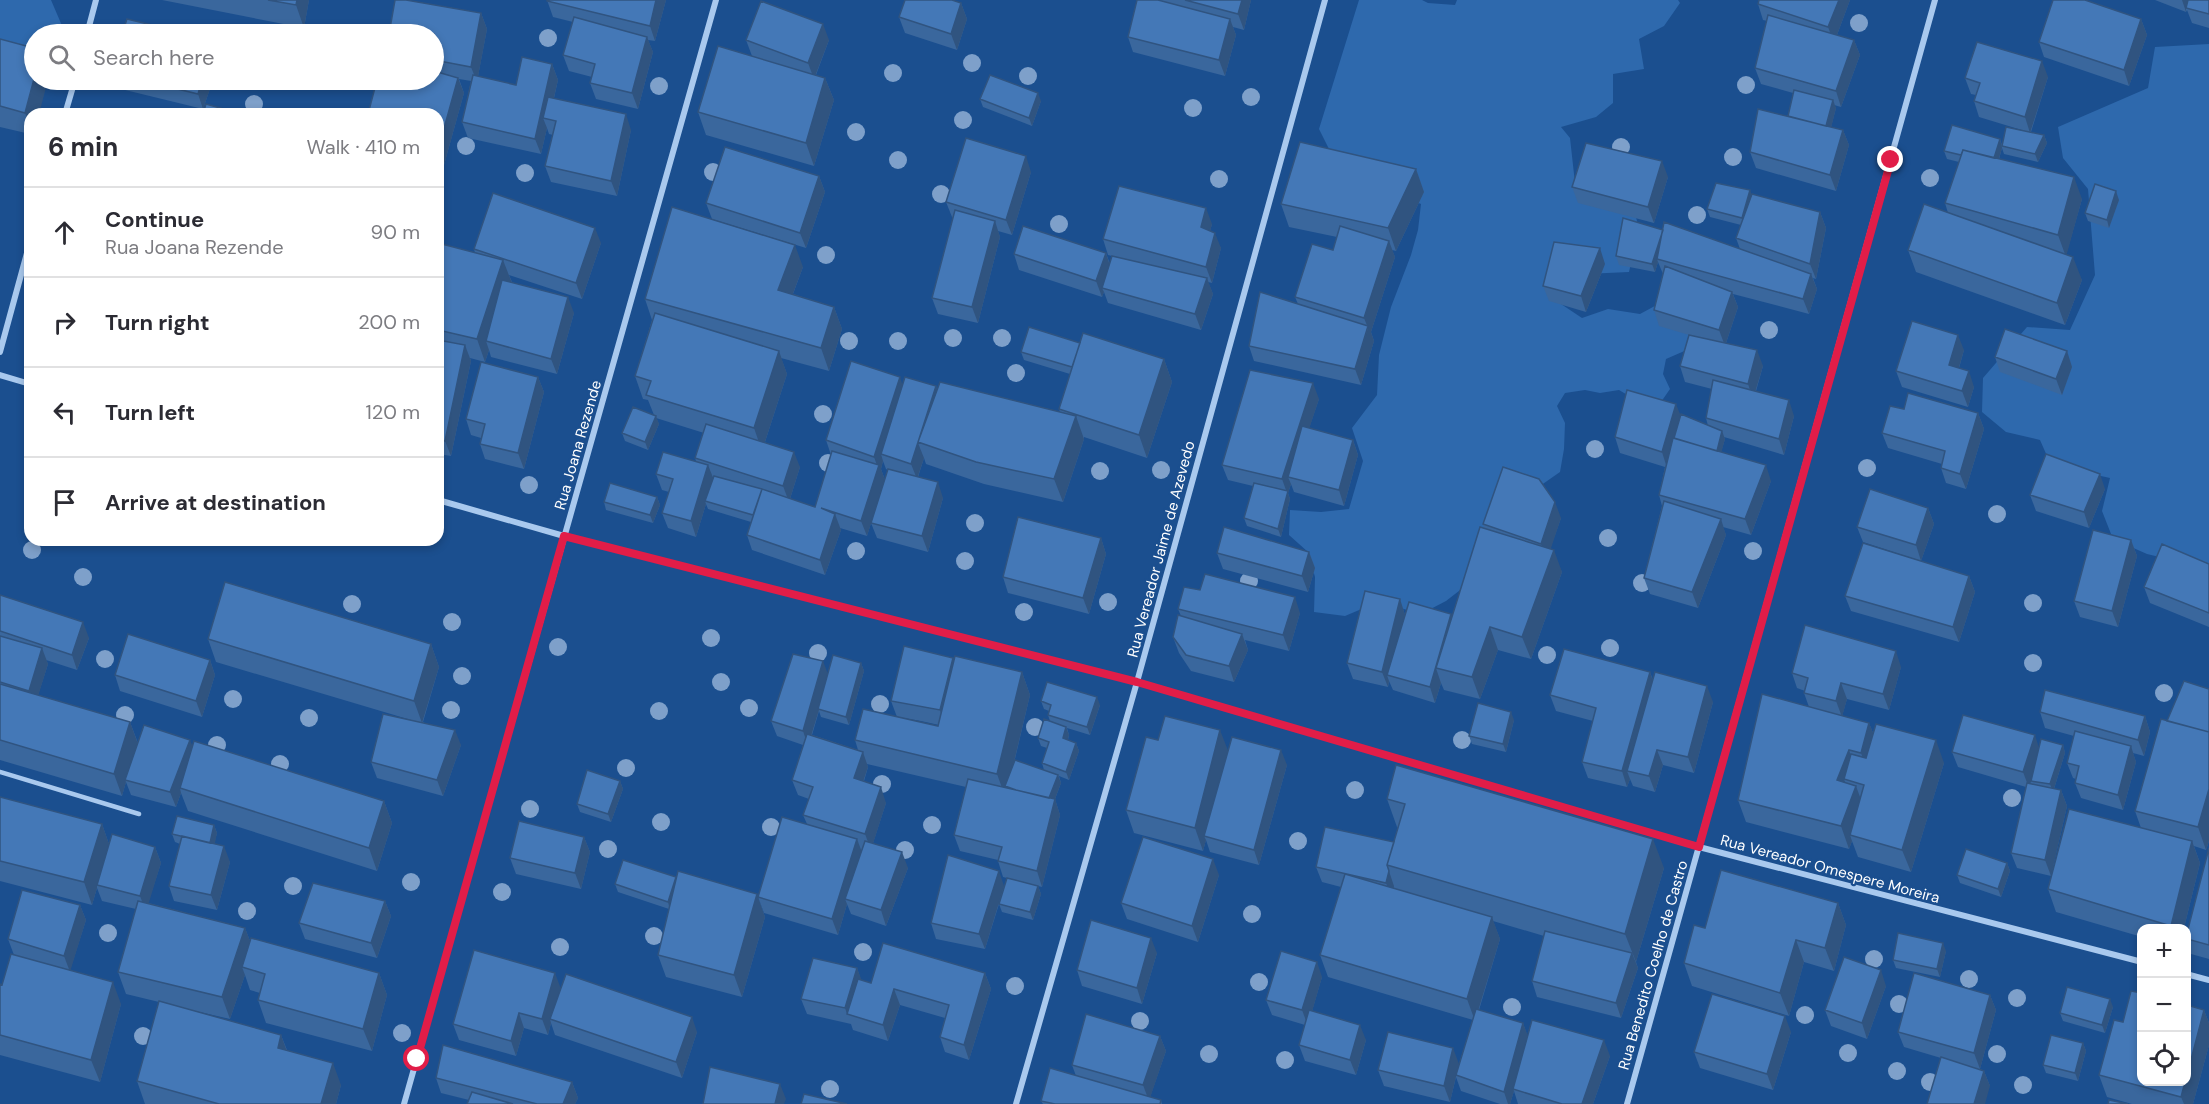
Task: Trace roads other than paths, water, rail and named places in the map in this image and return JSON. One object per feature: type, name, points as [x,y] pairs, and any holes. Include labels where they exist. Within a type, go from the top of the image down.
[{"type":"street","points":[[90,24],[96,0]]},
{"type":"street","name":"Rua Joana Rezende","points":[[404,1104],[716,0]]},
{"type":"street","name":"Rua Vereador Jaime de Azevedo","points":[[1016,1104],[1137,682],[1325,0]]},
{"type":"street","name":"Rua Benedito Coelho de Castro","points":[[1627,1104],[1935,0]]},
{"type":"street","points":[[67,108],[72,90]]},
{"type":"street","points":[[0,352],[24,264]]},
{"type":"street","points":[[0,375],[24,382]]},
{"type":"street","name":"Rua Vereador Omespere Moreira","points":[[444,502],[564,536],[1137,682],[1699,847],[2137,961]]},
{"type":"street","points":[[2191,975],[2209,980]]},
{"type":"lane","points":[[0,772],[139,814]]}]
